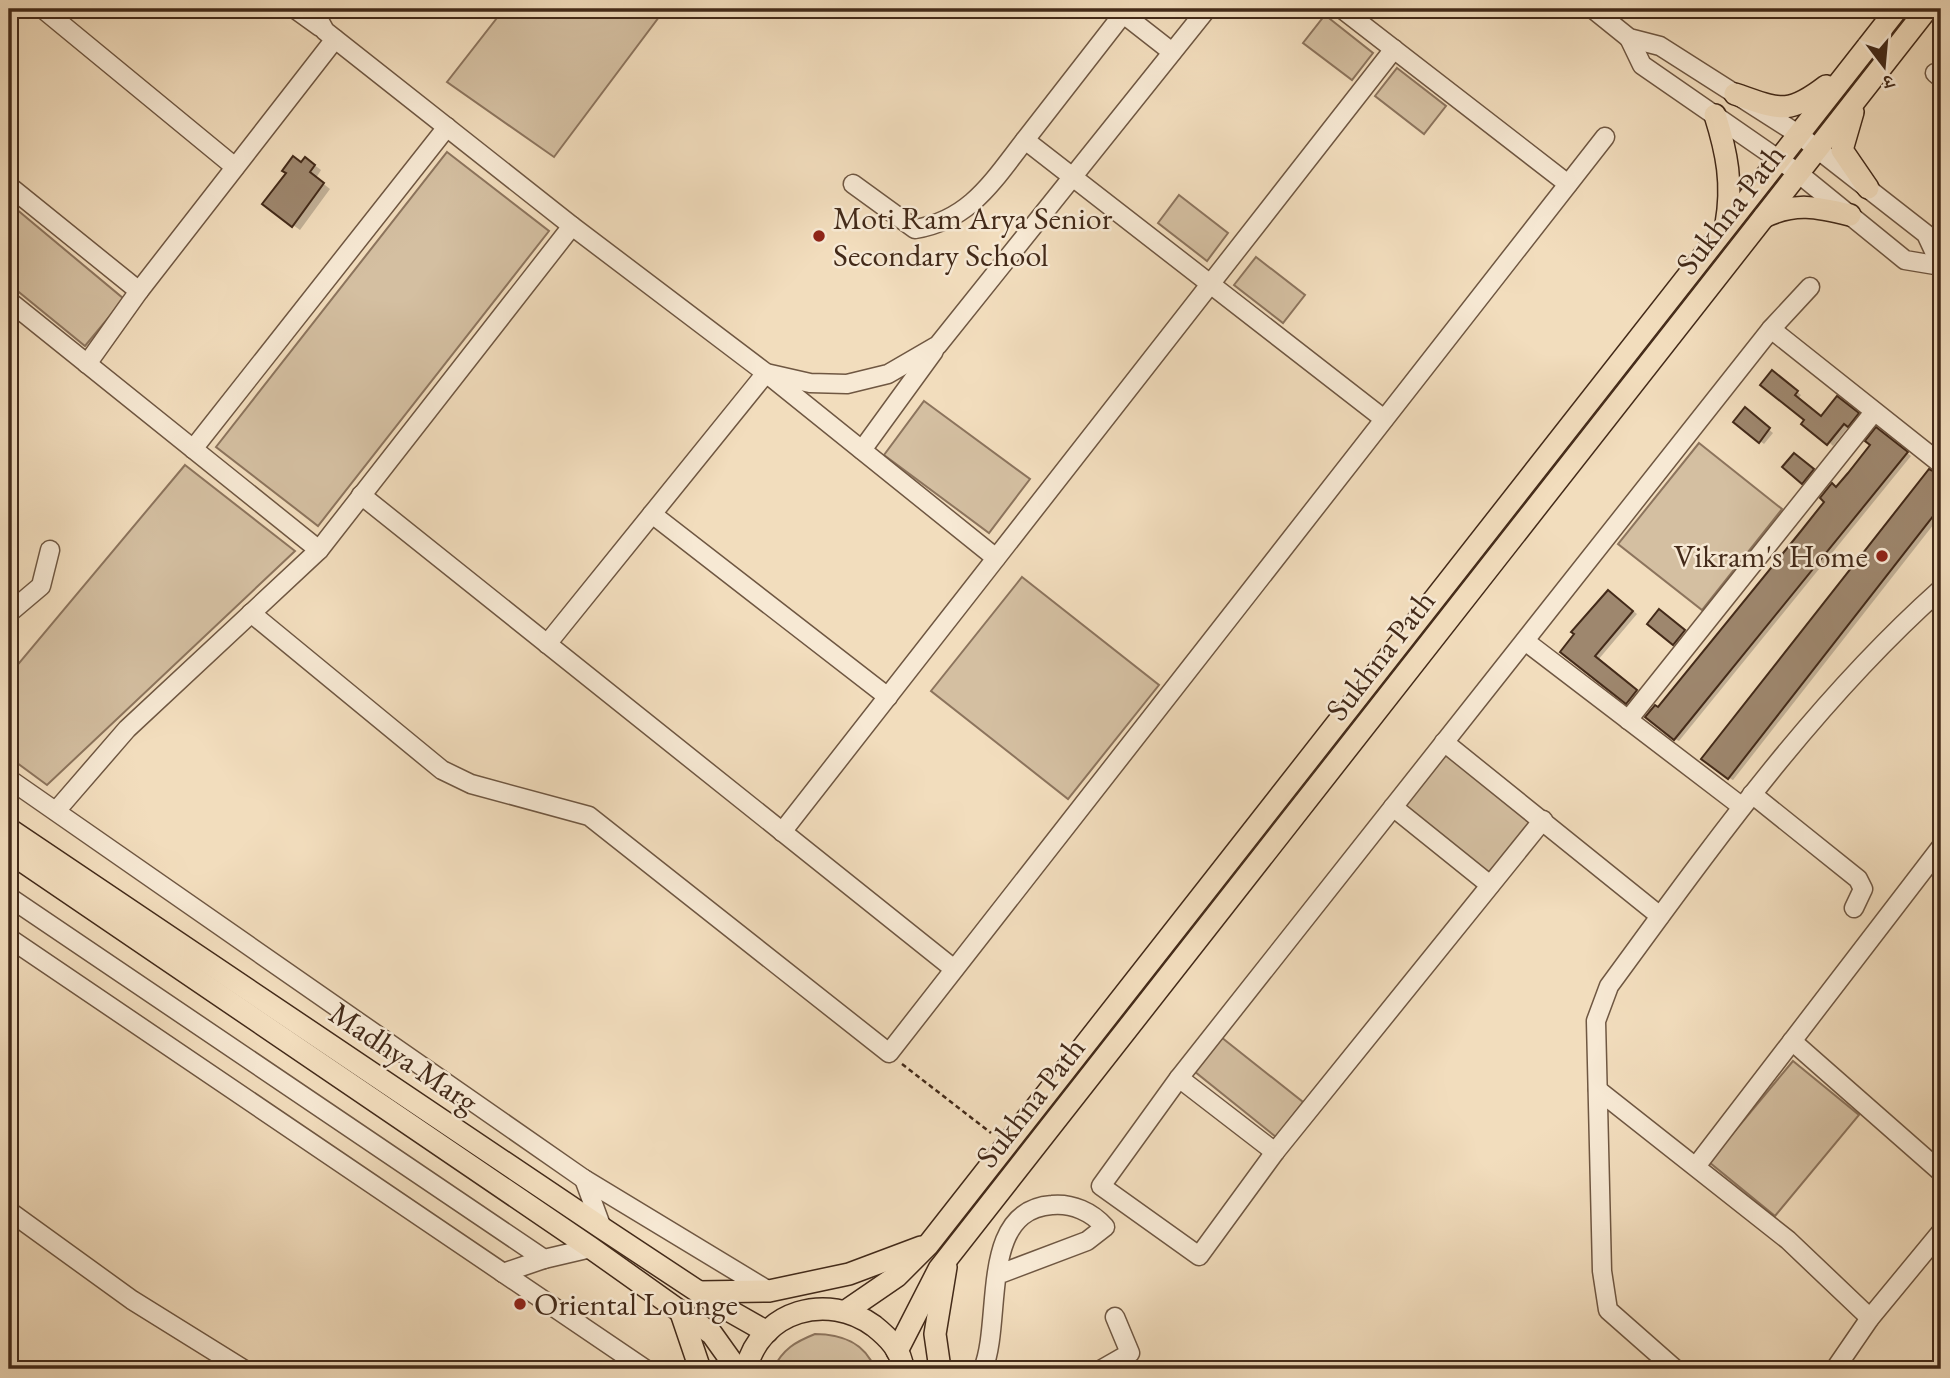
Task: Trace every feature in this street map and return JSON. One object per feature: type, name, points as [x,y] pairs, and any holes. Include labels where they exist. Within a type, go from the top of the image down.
[{"type":"main road","name":"Sukhna Path","points":[[846,1311],[897,1276],[928,1245],[1896,9]]},
{"type":"main road","name":"Sukhna Path","points":[[900,1360],[915,1312],[947,1258],[1927,9]]},
{"type":"main road","points":[[1735,94],[1778,108],[1798,106],[1852,65]]},
{"type":"main road","points":[[1865,88],[1847,128],[1842,150],[1868,188]]},
{"type":"main road","points":[[1715,115],[1730,173],[1726,226]]},
{"type":"main road","points":[[1764,217],[1792,206],[1818,207],[1850,215]]},
{"type":"main road","name":"Madhya Marg","points":[[9,828],[602,1228],[699,1292],[767,1332]]},
{"type":"main road","name":"Madhya Marg","points":[[9,852],[591,1248],[712,1334],[737,1369]]},
{"type":"main road","points":[[699,1292],[769,1291],[849,1274],[928,1245]]},
{"type":"main road","points":[[940,1369],[935,1334],[947,1258]]},
{"type":"main road","points":[[746,1369],[753,1352],[767,1332],[790,1316],[809,1310],[858,1314],[888,1336],[900,1360]]},
{"type":"main road","points":[[681,1312],[700,1369]]},
{"type":"street","points":[[43,9],[235,167]]},
{"type":"street","points":[[295,9],[572,226],[766,373],[996,558]]},
{"type":"street","points":[[313,9],[330,35]]},
{"type":"street","points":[[862,450],[938,345],[1207,9]]},
{"type":"street","points":[[1342,9],[1568,184]]},
{"type":"street","points":[[1593,9],[1629,38],[1643,65],[1798,173],[1905,260],[1941,266]]},
{"type":"street","points":[[853,184],[915,229],[940,225],[978,199],[1120,11],[1172,52]]},
{"type":"street","points":[[87,364],[330,35]]},
{"type":"street","points":[[1629,38],[1660,46],[1798,134],[1926,234],[1941,266]]},
{"type":"street","points":[[782,832],[1394,49]]},
{"type":"street","points":[[193,449],[447,127]]},
{"type":"street","points":[[251,613],[442,770],[471,783],[589,816],[889,1053],[1605,137]]},
{"type":"street","points":[[1024,140],[1384,419]]},
{"type":"street","points":[[9,186],[139,291]]},
{"type":"street","points":[[56,811],[127,729],[318,550],[572,226]]},
{"type":"street","points":[[1543,820],[1275,1152],[1199,1256],[1101,1186],[1179,1078],[1771,330],[1810,287]]},
{"type":"street","points":[[9,301],[318,550]]},
{"type":"street","points":[[1771,330],[1941,464]]},
{"type":"street","points":[[766,373],[810,383],[847,384],[888,374],[938,345]]},
{"type":"street","points":[[547,644],[766,373]]},
{"type":"street","points":[[1628,720],[1874,412]]},
{"type":"street","points":[[361,495],[954,969]]},
{"type":"street","points":[[652,514],[888,696]]},
{"type":"street","points":[[9,613],[41,586],[50,550]]},
{"type":"street","points":[[1675,1369],[1608,1310],[1602,1272],[1597,1021],[1609,986],[1746,800],[1875,654],[1941,589]]},
{"type":"street","points":[[1525,640],[1628,720],[1858,879],[1863,889],[1854,908]]},
{"type":"street","points":[[1444,742],[1660,916]]},
{"type":"street","points":[[9,779],[584,1180],[769,1291]]},
{"type":"street","points":[[1394,807],[1490,885]]},
{"type":"street","points":[[1697,1166],[1941,847]]},
{"type":"street","points":[[9,897],[544,1259]]},
{"type":"street","points":[[9,938],[645,1369]]},
{"type":"street","points":[[1792,1041],[1941,1172]]},
{"type":"street","points":[[1179,1078],[1275,1152]]},
{"type":"street","points":[[1598,1090],[1788,1240],[1870,1318]]},
{"type":"street","points":[[584,1180],[602,1228]]},
{"type":"street","points":[[983,1369],[991,1351],[997,1275],[1009,1229],[1018,1217],[1038,1207],[1071,1206],[1085,1211],[1105,1227],[1087,1241],[1033,1264],[997,1275]]},
{"type":"street","points":[[9,1211],[132,1300],[243,1369]]},
{"type":"street","points":[[1835,1369],[1870,1318],[1941,1232]]},
{"type":"street","points":[[503,1273],[544,1259],[591,1248]]},
{"type":"street","points":[[1102,1369],[1130,1353],[1115,1317]]},
{"type":"path","points":[[889,1053],[1006,1144]]},
{"type":"shaded area","points":[[504,9],[665,9],[554,157],[447,82]]},
{"type":"shaded area","points":[[1325,15],[1373,53],[1352,80],[1303,43]]},
{"type":"shaded area","points":[[1397,68],[1446,106],[1424,134],[1375,96]]},
{"type":"shaded area","points":[[447,152],[549,231],[318,526],[216,447]]},
{"type":"shaded area","points":[[1179,195],[1228,233],[1207,261],[1158,223]]},
{"type":"shaded area","points":[[9,203],[124,299],[85,346],[9,284]]},
{"type":"shaded area","points":[[1256,257],[1305,295],[1283,323],[1234,285]]},
{"type":"shaded area","points":[[924,401],[1030,479],[989,533],[884,455]]},
{"type":"shaded area","points":[[1699,443],[1782,509],[1702,610],[1618,544]]},
{"type":"shaded area","points":[[185,465],[295,551],[47,785],[9,757],[9,675]]},
{"type":"shaded area","points":[[1022,577],[1159,685],[1068,799],[931,691]]},
{"type":"shaded area","points":[[1445,751],[1532,822],[1489,875],[1402,804]]},
{"type":"shaded area","points":[[1221,1037],[1303,1102],[1276,1137],[1194,1071]]},
{"type":"shaded area","points":[[1793,1061],[1859,1115],[1775,1216],[1709,1162]]},
{"type":"shaded area","points":[[815,1334],[843,1338],[851,1342],[865,1353],[875,1369],[773,1369],[790,1347]]},
{"type":"building","points":[[293,156],[301,162],[305,157],[315,165],[310,172],[324,183],[292,227],[262,204],[286,173],[282,171]]},
{"type":"building","points":[[1772,370],[1798,391],[1795,395],[1821,416],[1837,396],[1859,413],[1848,427],[1844,424],[1827,445],[1801,424],[1804,420],[1760,385]]},
{"type":"building","points":[[1745,407],[1770,428],[1759,443],[1733,422]]},
{"type":"building","points":[[1876,427],[1908,452],[1674,740],[1645,717],[1655,705],[1658,707],[1801,531],[1824,502],[1820,498],[1832,483],[1836,487],[1848,473],[1870,445],[1865,441]]},
{"type":"building","points":[[1794,453],[1814,469],[1802,484],[1782,467]]},
{"type":"building","points":[[1929,469],[1941,475],[1941,506],[1728,779],[1701,759]]},
{"type":"building","points":[[1608,590],[1633,611],[1595,656],[1637,690],[1626,704],[1560,652],[1574,634],[1571,632]]},
{"type":"building","points":[[1659,609],[1685,630],[1673,645],[1647,624]]},
{"type":"place","name":"Moti Ram Arya Senior Secondary School","points":[[819,236]]},
{"type":"place","name":"Vikram's Home","points":[[1882,556]]},
{"type":"place","name":"Oriental Lounge","points":[[520,1304]]}]
